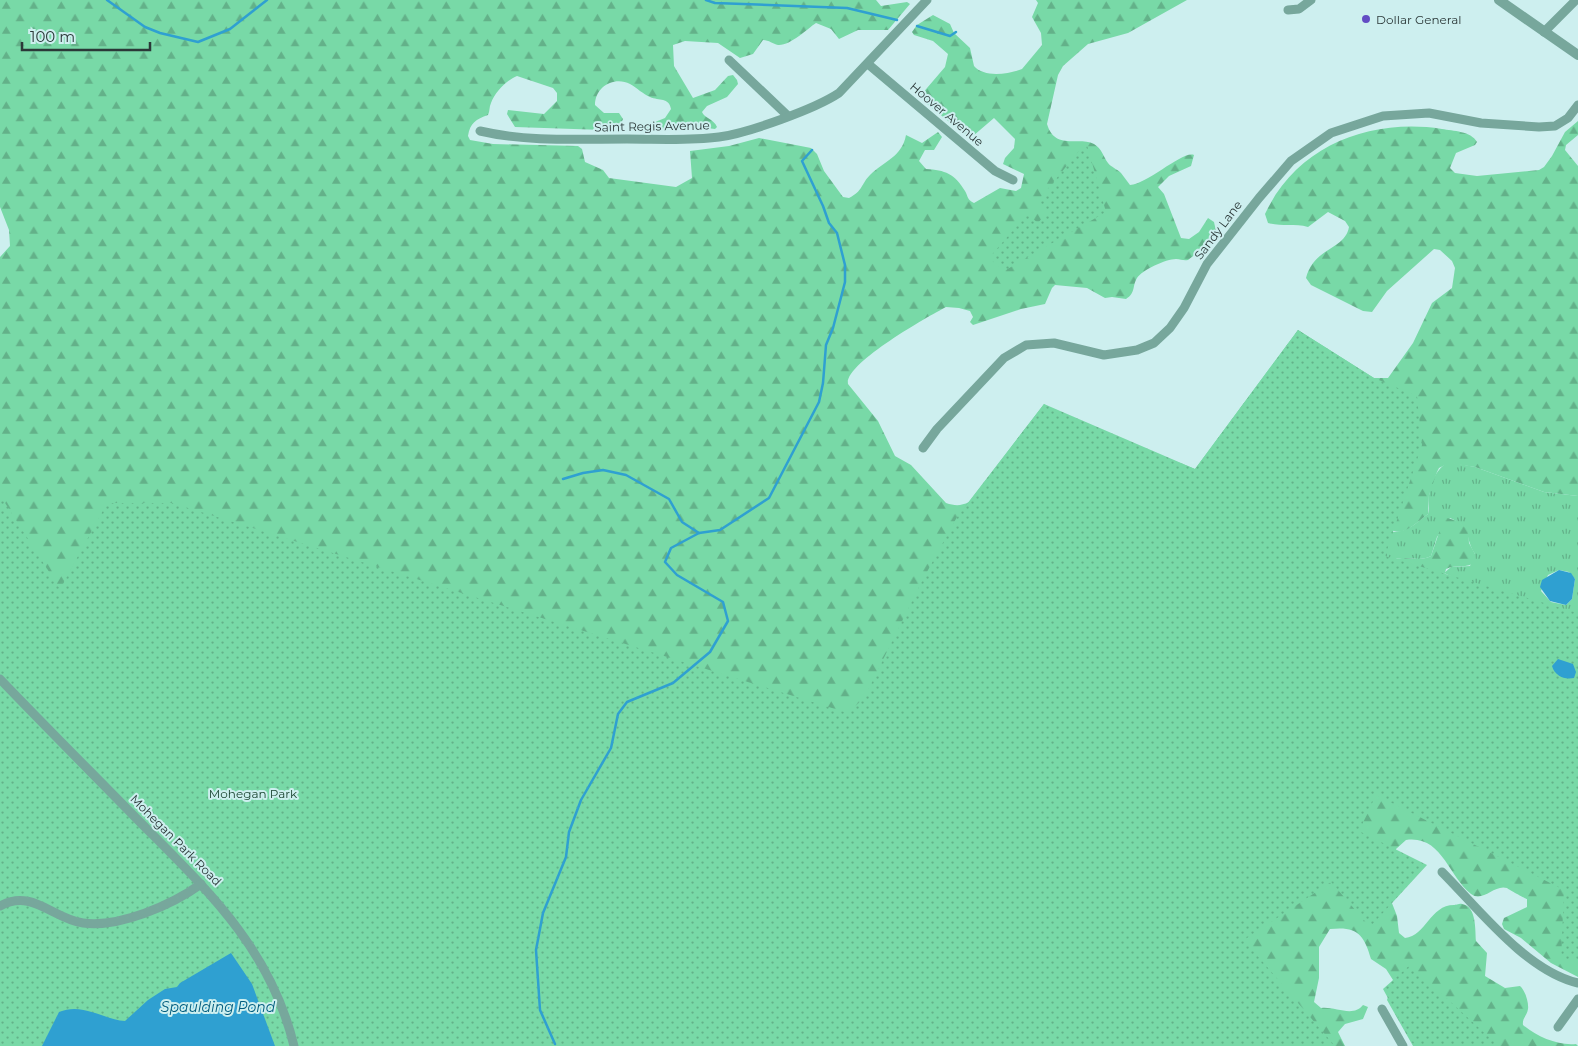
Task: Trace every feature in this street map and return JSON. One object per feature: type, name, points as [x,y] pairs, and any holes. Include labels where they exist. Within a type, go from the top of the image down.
[{"type":"street","name":"Saint Regis Avenue","points":[[480,131],[552,138],[700,139],[733,135],[788,116],[832,97],[868,64],[927,0]]},
{"type":"street","points":[[1288,10],[1299,9],[1311,0]]},
{"type":"street","points":[[1498,0],[1578,55]]},
{"type":"street","points":[[1544,32],[1576,0]]},
{"type":"street","points":[[729,60],[788,116]]},
{"type":"street","name":"Hoover Avenue","points":[[868,64],[996,170],[1013,180]]},
{"type":"street","name":"Sandy Lane","points":[[923,448],[937,429],[1004,358],[1026,345],[1054,343],[1104,355],[1137,350],[1154,343],[1170,328],[1184,308],[1207,264],[1259,198],[1291,161],[1331,133],[1383,116],[1429,113],[1481,123],[1539,127],[1555,126],[1568,118],[1578,105]]},
{"type":"street","name":"Mohegan Park Road","points":[[0,679],[202,884],[227,912],[260,962],[276,993],[294,1046]]},
{"type":"street","points":[[1442,872],[1496,930],[1548,971],[1578,983]]},
{"type":"street","points":[[0,906],[11,901],[28,900],[79,922],[109,922],[130,917],[173,901],[202,884]]},
{"type":"street","points":[[1558,1026],[1578,999]]},
{"type":"street","points":[[1382,1008],[1403,1046]]},
{"type":"green space","points":[[0,0],[876,0],[881,6],[907,2],[910,4],[888,30],[858,30],[839,39],[831,29],[816,23],[783,45],[763,40],[753,54],[740,58],[718,43],[685,41],[673,45],[674,66],[693,98],[715,90],[728,76],[733,75],[737,80],[738,84],[727,97],[707,106],[702,112],[716,124],[717,127],[715,129],[690,126],[642,131],[640,128],[665,118],[671,109],[670,105],[666,101],[647,96],[630,84],[618,81],[602,88],[598,93],[595,105],[604,113],[619,113],[623,119],[620,126],[603,130],[515,127],[507,114],[508,110],[544,114],[557,101],[557,93],[553,88],[517,76],[509,80],[498,91],[491,103],[488,115],[474,122],[468,136],[470,140],[493,144],[578,146],[582,149],[585,162],[603,170],[609,178],[676,187],[692,178],[690,151],[729,146],[759,138],[811,148],[817,154],[824,171],[843,197],[849,198],[859,190],[875,170],[897,154],[906,135],[922,143],[938,132],[942,137],[934,150],[925,150],[919,161],[926,169],[939,170],[953,177],[974,203],[1000,188],[1016,191],[1021,188],[1024,174],[1003,164],[1005,158],[1014,148],[1015,139],[994,118],[973,136],[967,136],[922,100],[921,95],[945,67],[948,54],[933,41],[914,35],[912,32],[917,25],[933,15],[950,24],[954,33],[970,48],[974,66],[978,70],[997,74],[1022,69],[1042,45],[1041,33],[1032,17],[1038,3],[1036,0],[1187,0],[1128,33],[1088,44],[1063,66],[1058,75],[1047,124],[1051,132],[1061,140],[1088,142],[1097,146],[1108,163],[1121,173],[1130,185],[1146,179],[1182,157],[1194,155],[1191,166],[1169,176],[1158,187],[1164,194],[1181,238],[1189,239],[1199,232],[1208,218],[1214,222],[1216,231],[1206,246],[1188,260],[1176,259],[1166,261],[1144,272],[1137,278],[1133,292],[1126,299],[1105,298],[1087,288],[1055,285],[1045,304],[1021,309],[973,325],[970,322],[973,317],[970,311],[946,307],[922,320],[872,353],[850,375],[848,384],[878,421],[895,456],[911,465],[946,503],[955,505],[969,502],[1044,404],[1063,416],[1195,469],[1298,330],[1374,378],[1388,378],[1413,343],[1432,303],[1452,288],[1455,268],[1452,261],[1440,250],[1434,249],[1387,291],[1372,312],[1363,311],[1311,285],[1306,278],[1316,260],[1346,235],[1349,227],[1345,221],[1328,212],[1308,227],[1268,223],[1265,214],[1279,190],[1296,170],[1316,154],[1339,142],[1363,133],[1389,128],[1442,129],[1461,132],[1474,138],[1477,142],[1475,145],[1456,153],[1450,168],[1455,173],[1477,176],[1539,170],[1544,167],[1552,156],[1565,132],[1578,121],[1578,135],[1566,145],[1565,150],[1578,166],[1578,496],[1544,492],[1475,467],[1449,463],[1439,468],[1437,472],[1429,495],[1428,514],[1412,526],[1406,530],[1396,531],[1372,519],[1387,563],[1399,558],[1420,559],[1431,556],[1443,521],[1447,518],[1458,521],[1468,530],[1469,543],[1475,554],[1476,562],[1446,569],[1444,576],[1578,635],[1578,977],[1551,963],[1521,938],[1504,929],[1502,924],[1504,918],[1527,907],[1527,899],[1502,887],[1480,896],[1471,894],[1443,858],[1428,844],[1418,840],[1406,840],[1396,849],[1390,898],[1397,916],[1399,933],[1405,938],[1418,932],[1433,915],[1446,906],[1460,904],[1467,906],[1473,914],[1476,941],[1487,953],[1485,976],[1505,988],[1520,986],[1525,993],[1528,1009],[1523,1025],[1548,1040],[1563,1044],[1576,1044],[1578,1046],[1413,1046],[1387,1000],[1393,980],[1386,969],[1371,959],[1365,943],[1358,934],[1339,928],[1330,929],[1319,947],[1319,978],[1314,1002],[1321,1008],[1344,1011],[1354,1011],[1363,1005],[1368,1007],[1363,1019],[1345,1024],[1338,1032],[1345,1046],[362,1046],[0,668],[0,257],[10,246],[9,230],[0,207]]},
{"type":"green space","points":[[1087,145],[1106,212],[1004,271],[989,258],[1027,214],[1038,223],[1048,211],[1037,202],[1083,146]]},
{"type":"green space","name":"Mohegan Park","points":[[1298,330],[1374,378],[1417,396],[1422,445],[1385,556],[1578,613],[1578,961],[1561,961],[1564,890],[1376,795],[1359,831],[1427,865],[1370,927],[1331,882],[1244,940],[1335,1046],[0,1046],[0,495],[60,589],[107,503],[172,503],[848,713],[864,698],[922,581],[957,517],[1044,404],[1195,469]]},
{"type":"green space","points":[[1449,462],[1475,467],[1544,492],[1578,496],[1578,635],[1444,573],[1451,567],[1470,566],[1475,554],[1465,529],[1450,518],[1437,537],[1431,556],[1420,559],[1399,558],[1387,563],[1333,524],[1393,532],[1408,529],[1428,514],[1433,482],[1445,464]],"holes":[[[1559,570],[1569,572],[1575,579],[1572,599],[1566,605],[1551,602],[1541,591],[1548,575]]]},
{"type":"green space","points":[[1410,965],[1499,1046],[1414,1046],[1383,989]]},
{"type":"water","points":[[1559,570],[1571,573],[1575,579],[1572,599],[1566,605],[1550,601],[1540,587],[1542,580]]},
{"type":"water","points":[[1558,659],[1573,664],[1576,672],[1574,678],[1563,678],[1555,672],[1552,666]]},
{"type":"water","name":"Spaulding Pond","points":[[231,953],[252,984],[275,1046],[42,1046],[59,1012],[68,1009],[85,1010],[125,1021],[148,1000],[165,989],[177,987],[180,983]]},
{"type":"waterway","points":[[107,0],[145,27],[160,33],[198,42],[230,29],[267,0]]},
{"type":"waterway","points":[[706,0],[715,3],[847,8],[897,20]]},
{"type":"waterway","points":[[917,26],[950,36],[956,32]]},
{"type":"waterway","points":[[555,1044],[540,1010],[536,950],[543,913],[566,857],[569,832],[581,800],[611,748],[618,714],[627,702],[673,683],[710,652],[728,621],[723,602],[677,575],[665,562],[671,548],[699,533],[720,530],[769,498],[819,402],[823,383],[826,345],[833,328],[845,282],[845,265],[837,233],[829,223],[802,161],[812,150]]},
{"type":"waterway","points":[[563,479],[603,470],[626,475],[669,499],[682,522],[699,533]]},
{"type":"place","name":"Dollar General","points":[[1366,19]]}]
